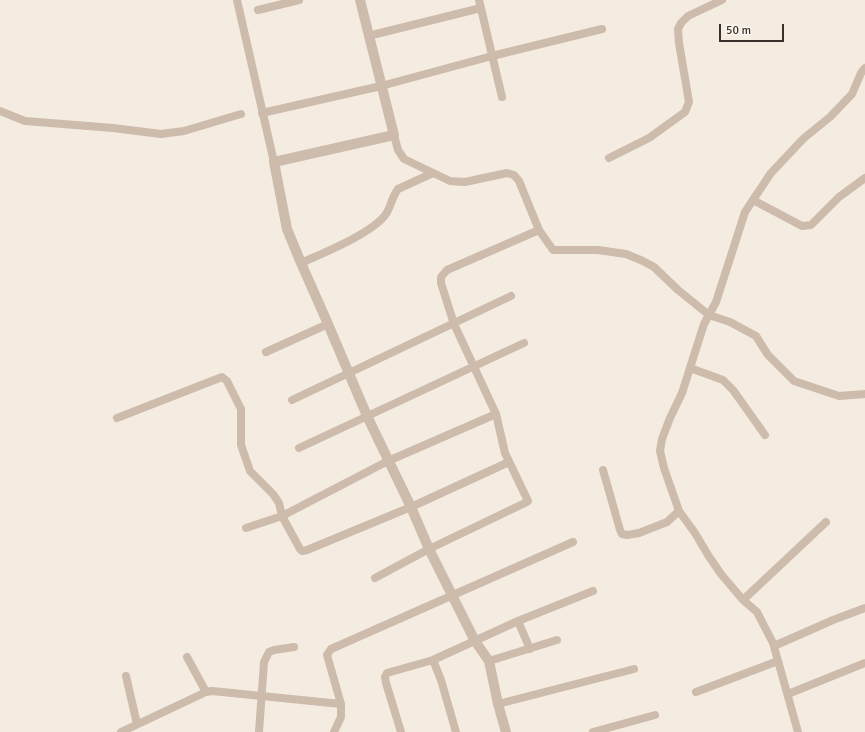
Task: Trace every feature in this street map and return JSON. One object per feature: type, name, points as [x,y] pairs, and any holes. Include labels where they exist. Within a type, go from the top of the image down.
[{"type":"street","points":[[237,0],[274,162],[287,230],[366,416],[411,508],[451,596],[475,641],[489,661],[498,704],[506,732]]},
{"type":"street","points":[[258,10],[299,0]]},
{"type":"street","points":[[360,0],[398,150],[404,159],[450,181],[465,182],[507,173],[514,175],[519,181],[539,230],[554,250],[598,250],[626,254],[643,260],[654,267],[678,290],[709,315],[730,322],[756,336],[768,355],[794,381],[839,396],[865,394]]},
{"type":"street","points":[[609,158],[649,138],[685,112],[689,102],[678,29],[688,16],[719,1]]},
{"type":"street","points":[[368,36],[480,4],[502,97]]},
{"type":"street","points":[[262,113],[381,86],[492,56],[602,29]]},
{"type":"street","points":[[798,732],[774,646],[756,612],[743,600],[721,574],[695,533],[678,511],[660,451],[662,439],[682,393],[704,324],[716,302],[745,212],[771,173],[804,138],[830,117],[852,94],[865,68]]},
{"type":"street","points":[[0,110],[25,121],[113,128],[161,134],[184,131],[241,114]]},
{"type":"street","points":[[274,162],[394,135]]},
{"type":"street","points":[[301,263],[367,232],[386,214],[398,190],[433,173]]},
{"type":"street","points":[[753,200],[802,226],[811,225],[839,197],[865,178]]},
{"type":"street","points":[[375,578],[429,549],[526,504],[528,501],[505,453],[496,414],[454,324],[441,283],[441,277],[447,270],[539,230]]},
{"type":"street","points":[[292,400],[511,296]]},
{"type":"street","points":[[266,352],[328,324]]},
{"type":"street","points":[[299,448],[524,343]]},
{"type":"street","points":[[690,368],[723,380],[765,435]]},
{"type":"street","points":[[117,418],[222,377],[225,378],[242,409],[241,445],[250,471],[276,498],[279,503],[282,516],[302,551],[411,508],[509,462]]},
{"type":"street","points":[[246,528],[282,516],[388,461],[496,414]]},
{"type":"street","points":[[603,470],[622,534],[627,535],[639,533],[667,522],[678,511]]},
{"type":"street","points":[[743,600],[826,522]]},
{"type":"street","points":[[334,732],[341,717],[341,704],[327,655],[331,649],[573,542]]},
{"type":"street","points":[[401,732],[385,677],[387,674],[433,660],[518,621],[593,591]]},
{"type":"street","points":[[774,646],[833,620],[865,608]]},
{"type":"street","points":[[518,621],[530,649]]},
{"type":"street","points":[[489,661],[557,640]]},
{"type":"street","points":[[259,732],[264,662],[269,652],[294,647]]},
{"type":"street","points":[[187,657],[206,692]]},
{"type":"street","points":[[433,660],[441,680],[456,732]]},
{"type":"street","points":[[696,692],[778,661]]},
{"type":"street","points":[[788,694],[865,663]]},
{"type":"street","points":[[498,704],[634,669]]},
{"type":"street","points":[[126,676],[137,724]]},
{"type":"street","points":[[121,732],[212,690],[341,704]]},
{"type":"street","points":[[592,732],[655,715]]}]
